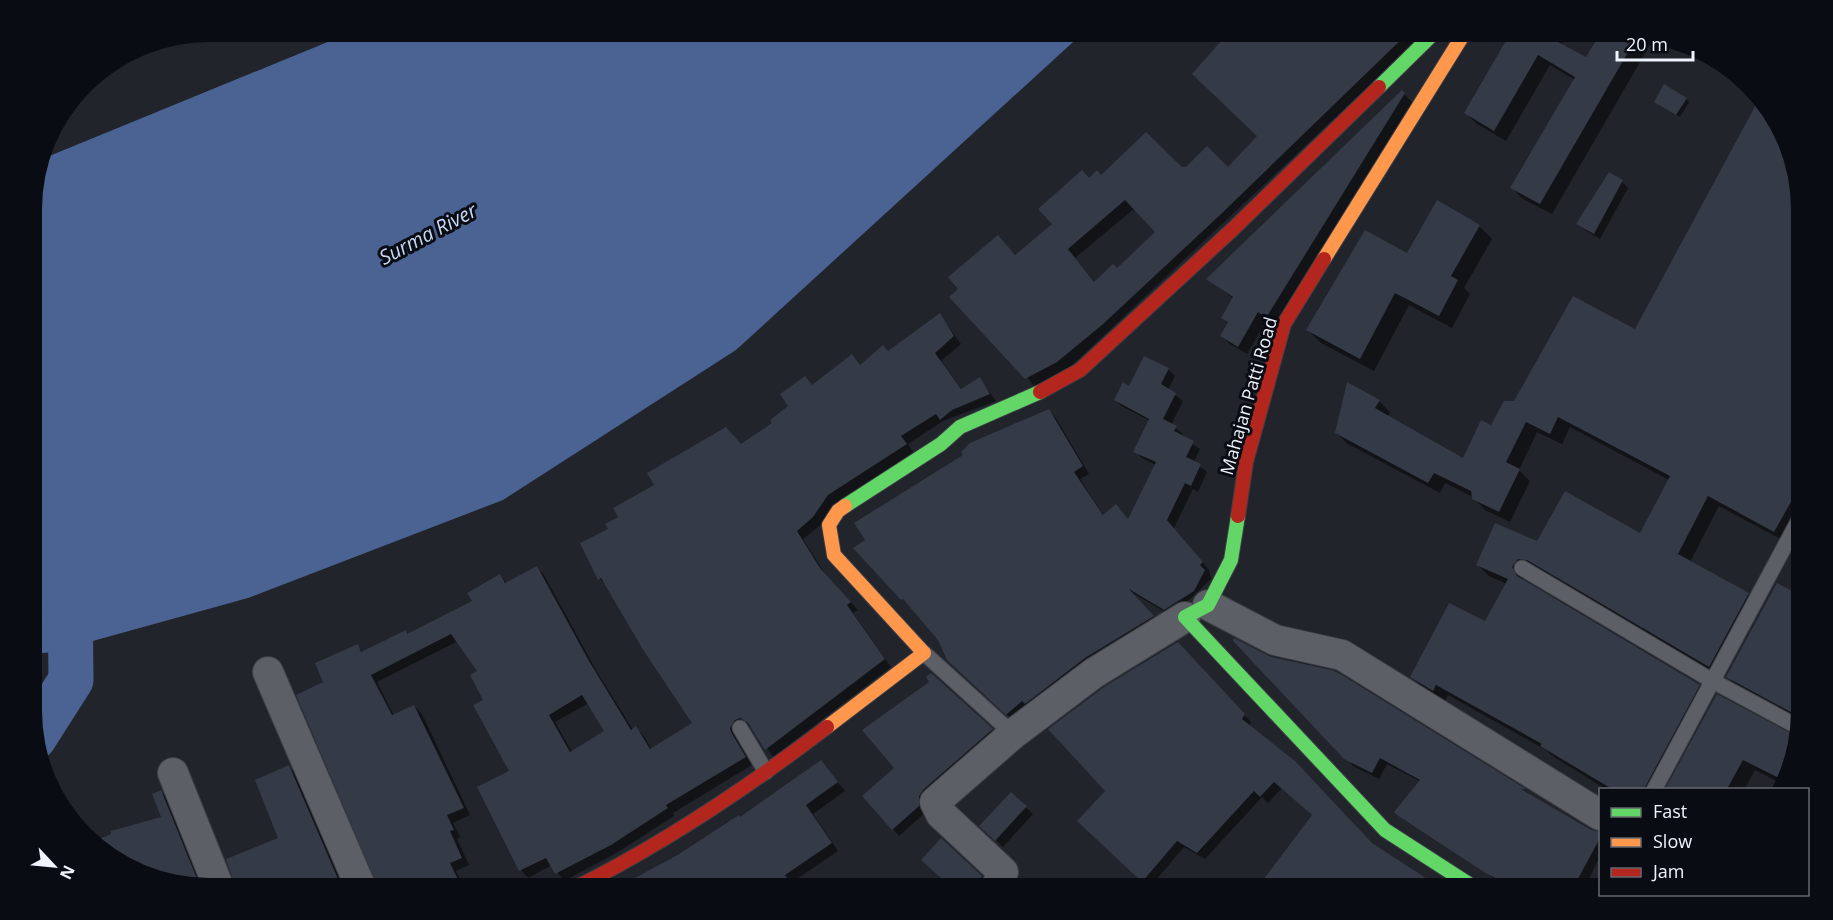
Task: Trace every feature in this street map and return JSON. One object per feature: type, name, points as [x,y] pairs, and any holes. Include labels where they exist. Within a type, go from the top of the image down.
[{"type":"street","points":[[617,878],[766,772],[924,653],[834,555],[829,525],[838,511],[941,444],[960,427],[1055,386],[1080,370],[1233,229],[1425,42]]},
{"type":"street","name":"Mahajan Patti Road","points":[[1197,611],[1231,560],[1245,462],[1284,324],[1459,42]]},
{"type":"street","points":[[1000,878],[1003,872],[941,814],[935,802],[1013,734],[1094,673],[1197,611]]},
{"type":"street","points":[[1197,611],[1275,640],[1342,655],[1599,814]]},
{"type":"street","points":[[1197,611],[1385,830],[1459,878]]},
{"type":"street","points":[[268,672],[357,878]]},
{"type":"street","points":[[173,772],[215,878]]},
{"type":"lane","points":[[1655,788],[1791,534]]},
{"type":"lane","points":[[1522,568],[1711,680],[1791,723]]},
{"type":"lane","points":[[924,653],[1013,734]]},
{"type":"lane","points":[[740,728],[766,772]]},
{"type":"water","name":"Surma River","points":[[328,42],[1073,42],[736,350],[503,500],[248,598],[42,653],[42,198],[52,155]]},
{"type":"building","points":[[1220,42],[1399,42],[1220,215],[1102,325],[1057,362],[1025,379],[949,297],[958,289],[948,277],[998,235],[1015,255],[1052,224],[1038,209],[1082,170],[1089,178],[1097,170],[1101,175],[1146,132],[1182,167],[1186,167],[1207,146],[1228,167],[1257,136],[1192,74]],"holes":[[[1125,200],[1155,232],[1117,268],[1113,264],[1094,282],[1068,249]]]},
{"type":"building","points":[[1505,42],[1558,42],[1586,57],[1595,42],[1634,42],[1540,204],[1510,188],[1575,77],[1538,55],[1494,131],[1464,113]]},
{"type":"building","points":[[1664,84],[1687,98],[1676,115],[1654,102]]},
{"type":"building","points":[[1402,90],[1405,93],[1266,318],[1258,312],[1238,347],[1220,336],[1228,322],[1221,318],[1233,297],[1206,279]]},
{"type":"building","points":[[1755,106],[1774,135],[1790,187],[1791,502],[1774,532],[1708,496],[1678,554],[1749,593],[1709,667],[1527,560],[1518,559],[1512,567],[1517,576],[1700,685],[1645,788],[1610,788],[1540,746],[1542,744],[1436,685],[1433,691],[1410,677],[1449,603],[1485,621],[1508,579],[1476,565],[1495,523],[1537,541],[1565,491],[1640,533],[1670,476],[1558,417],[1550,434],[1526,422],[1506,462],[1520,469],[1499,512],[1472,499],[1471,491],[1434,473],[1428,483],[1335,433],[1347,382],[1380,400],[1375,408],[1463,458],[1481,420],[1491,425],[1504,401],[1514,401],[1573,296],[1635,329]]},
{"type":"building","points":[[1609,172],[1623,180],[1594,234],[1576,224]]},
{"type":"building","points":[[1437,200],[1480,225],[1451,276],[1458,280],[1439,316],[1395,293],[1360,359],[1306,330],[1365,230],[1407,253]]},
{"type":"building","points":[[940,313],[954,336],[935,353],[961,389],[980,377],[990,394],[952,410],[940,420],[936,414],[901,436],[907,444],[828,495],[813,517],[797,531],[820,568],[851,602],[847,605],[885,659],[765,750],[748,723],[740,718],[735,720],[730,728],[731,732],[746,757],[666,805],[668,808],[611,845],[555,874],[546,858],[519,871],[477,787],[509,771],[473,705],[483,700],[470,675],[477,671],[451,634],[371,675],[392,715],[414,705],[464,808],[447,815],[454,830],[450,831],[462,858],[450,863],[457,878],[374,878],[296,695],[323,682],[315,663],[358,644],[361,652],[406,630],[407,634],[472,601],[467,593],[500,574],[505,583],[537,566],[589,661],[631,730],[636,726],[650,749],[692,723],[642,648],[601,578],[598,580],[580,543],[608,529],[605,524],[618,517],[613,508],[654,485],[647,473],[726,427],[741,444],[772,423],[770,420],[788,406],[780,394],[805,376],[812,385],[852,354],[860,365],[883,345],[888,351]],"holes":[[[582,695],[604,731],[570,752],[549,715]]]},
{"type":"building","points":[[1144,356],[1169,368],[1161,384],[1176,393],[1163,419],[1177,426],[1174,431],[1194,441],[1186,457],[1201,464],[1191,486],[1185,483],[1167,520],[1203,562],[1200,565],[1205,570],[1194,591],[1164,610],[1129,589],[1154,616],[1085,658],[1025,704],[1022,701],[1006,715],[947,660],[938,640],[903,599],[901,600],[853,548],[865,540],[854,523],[963,455],[961,452],[970,443],[1049,409],[1083,466],[1074,472],[1103,515],[1116,504],[1128,519],[1156,462],[1133,452],[1149,419],[1114,400],[1123,382],[1129,386]]},
{"type":"building","points":[[1777,583],[1791,591],[1791,712],[1726,677]]},
{"type":"building","points":[[1234,638],[1271,657],[1332,670],[1342,675],[1526,789],[1521,789],[1591,830],[1599,832],[1599,840],[1578,878],[1495,878],[1397,815],[1394,812],[1420,780],[1380,758],[1372,773],[1344,759],[1233,641]]},
{"type":"building","points":[[1178,642],[1245,714],[1242,719],[1295,761],[1372,843],[1426,878],[1265,878],[1312,815],[1274,782],[1260,797],[1254,791],[1197,853],[1177,841],[1145,878],[1138,878],[1077,821],[1105,791],[1048,729],[1104,687]]},
{"type":"building","points":[[931,673],[993,729],[924,789],[919,796],[919,806],[892,830],[862,796],[894,768],[862,730],[929,682],[926,677]]},
{"type":"building","points":[[1717,694],[1789,733],[1777,777],[1743,760],[1728,788],[1666,788]]},
{"type":"building","points":[[821,760],[838,782],[806,805],[832,843],[785,875],[787,878],[635,878],[677,855],[739,815],[740,817]]},
{"type":"building","points":[[289,765],[338,878],[233,878],[226,859],[278,838],[255,780]]},
{"type":"building","points":[[161,790],[197,877],[177,875],[135,861],[101,838],[111,834],[111,831],[161,817],[152,794]]},
{"type":"building","points":[[1011,792],[1027,806],[995,841],[979,826]]},
{"type":"building","points":[[941,838],[982,876],[980,878],[941,878],[921,860]]},
{"type":"waterway","points":[[43,724],[71,680],[70,586]]},
{"type":"traffic: fast","points":[[1379,87],[1425,42]]},
{"type":"traffic: fast","points":[[845,506],[941,444],[960,427],[1040,392]]},
{"type":"traffic: fast","points":[[1238,516],[1231,560],[1208,605],[1185,617],[1385,830],[1459,878]]},
{"type":"traffic: slow","points":[[1324,259],[1459,42]]},
{"type":"traffic: slow","points":[[827,727],[924,653],[834,555],[829,525],[838,511],[845,506]]},
{"type":"traffic: jam","points":[[1040,392],[1080,370],[1233,229],[1379,87]]},
{"type":"traffic: jam","points":[[1238,516],[1246,462],[1284,324],[1324,259]]},
{"type":"traffic: jam","points":[[594,878],[705,814],[767,772],[827,727]]}]
